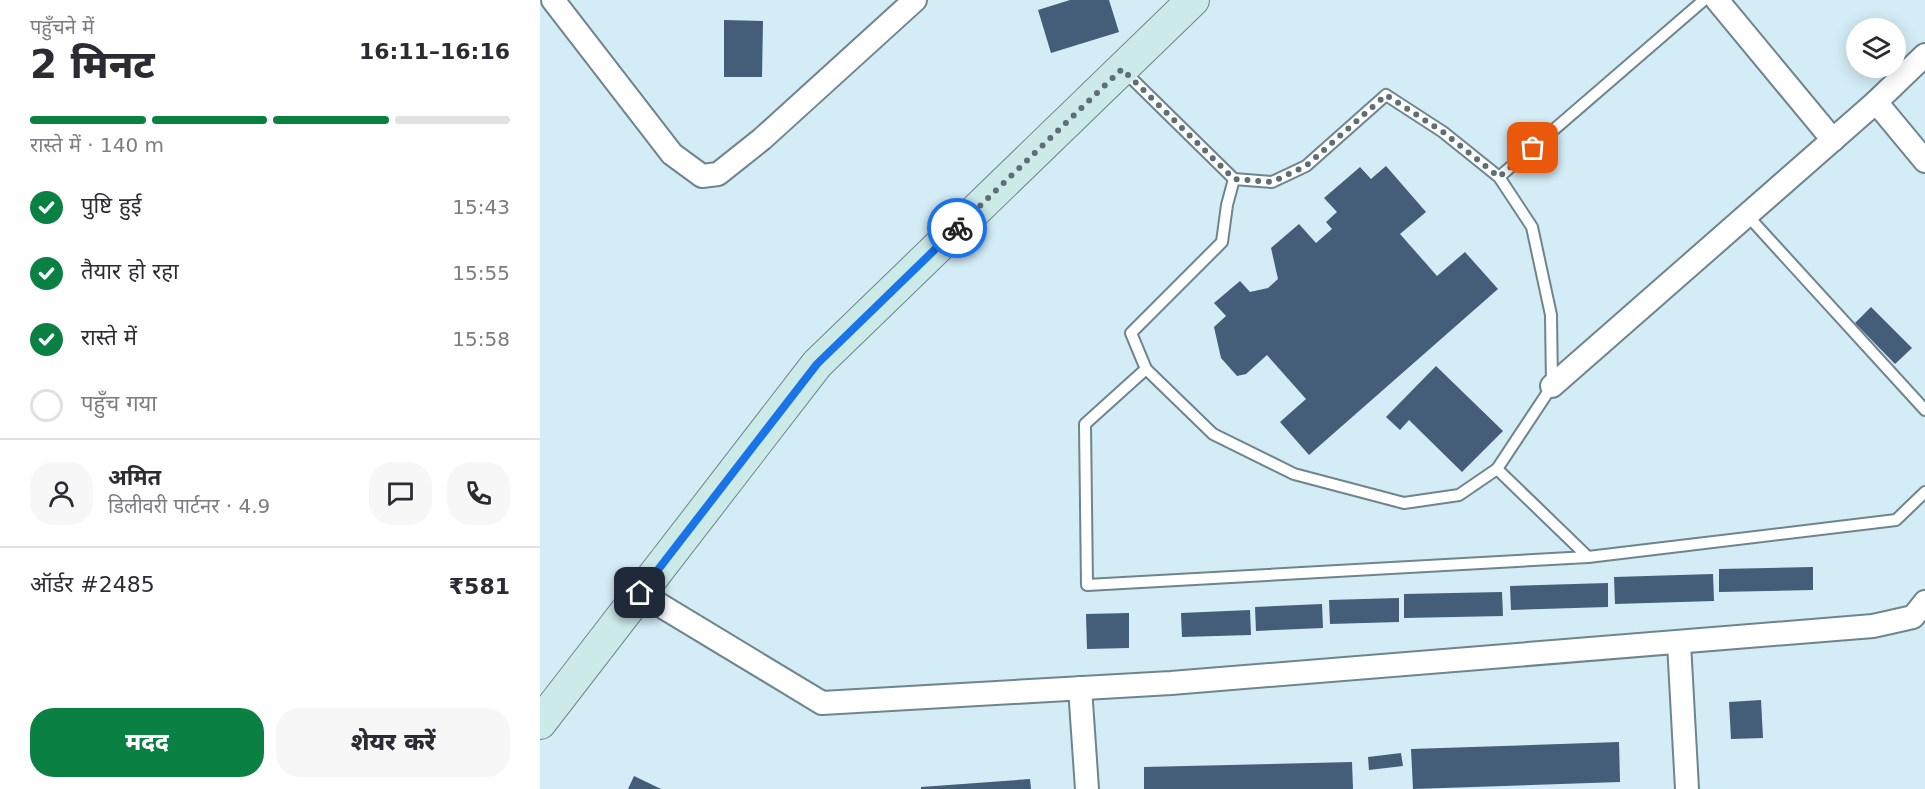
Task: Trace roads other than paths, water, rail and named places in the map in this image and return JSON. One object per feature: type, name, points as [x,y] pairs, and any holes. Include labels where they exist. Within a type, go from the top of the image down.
[{"type":"street","points":[[553,0],[672,154],[702,176],[718,174],[762,139],[915,0]]},
{"type":"street","points":[[540,723],[817,364],[1193,0]]},
{"type":"street","points":[[1717,0],[1833,140]]},
{"type":"street","points":[[1552,386],[1876,102],[1925,55]]},
{"type":"street","points":[[1876,102],[1925,161]]},
{"type":"street","points":[[640,593],[822,703],[1171,683],[1873,626],[1913,616],[1925,602]]},
{"type":"street","points":[[1678,643],[1688,789]]},
{"type":"street","points":[[1080,688],[1087,789]]},
{"type":"lane","points":[[1499,177],[1704,0]]},
{"type":"lane","points":[[1122,69],[1234,179],[1272,182],[1306,166],[1386,95],[1443,132],[1499,177],[1532,227],[1551,315],[1552,386],[1497,469],[1459,495],[1404,503],[1294,474],[1213,434],[1146,369],[1131,333],[1222,242],[1227,205],[1234,179]]},
{"type":"lane","points":[[1747,215],[1925,410]]},
{"type":"lane","points":[[1146,369],[1085,424],[1087,585],[1588,557],[1896,520],[1925,492]]},
{"type":"lane","points":[[1497,469],[1588,557]]}]
